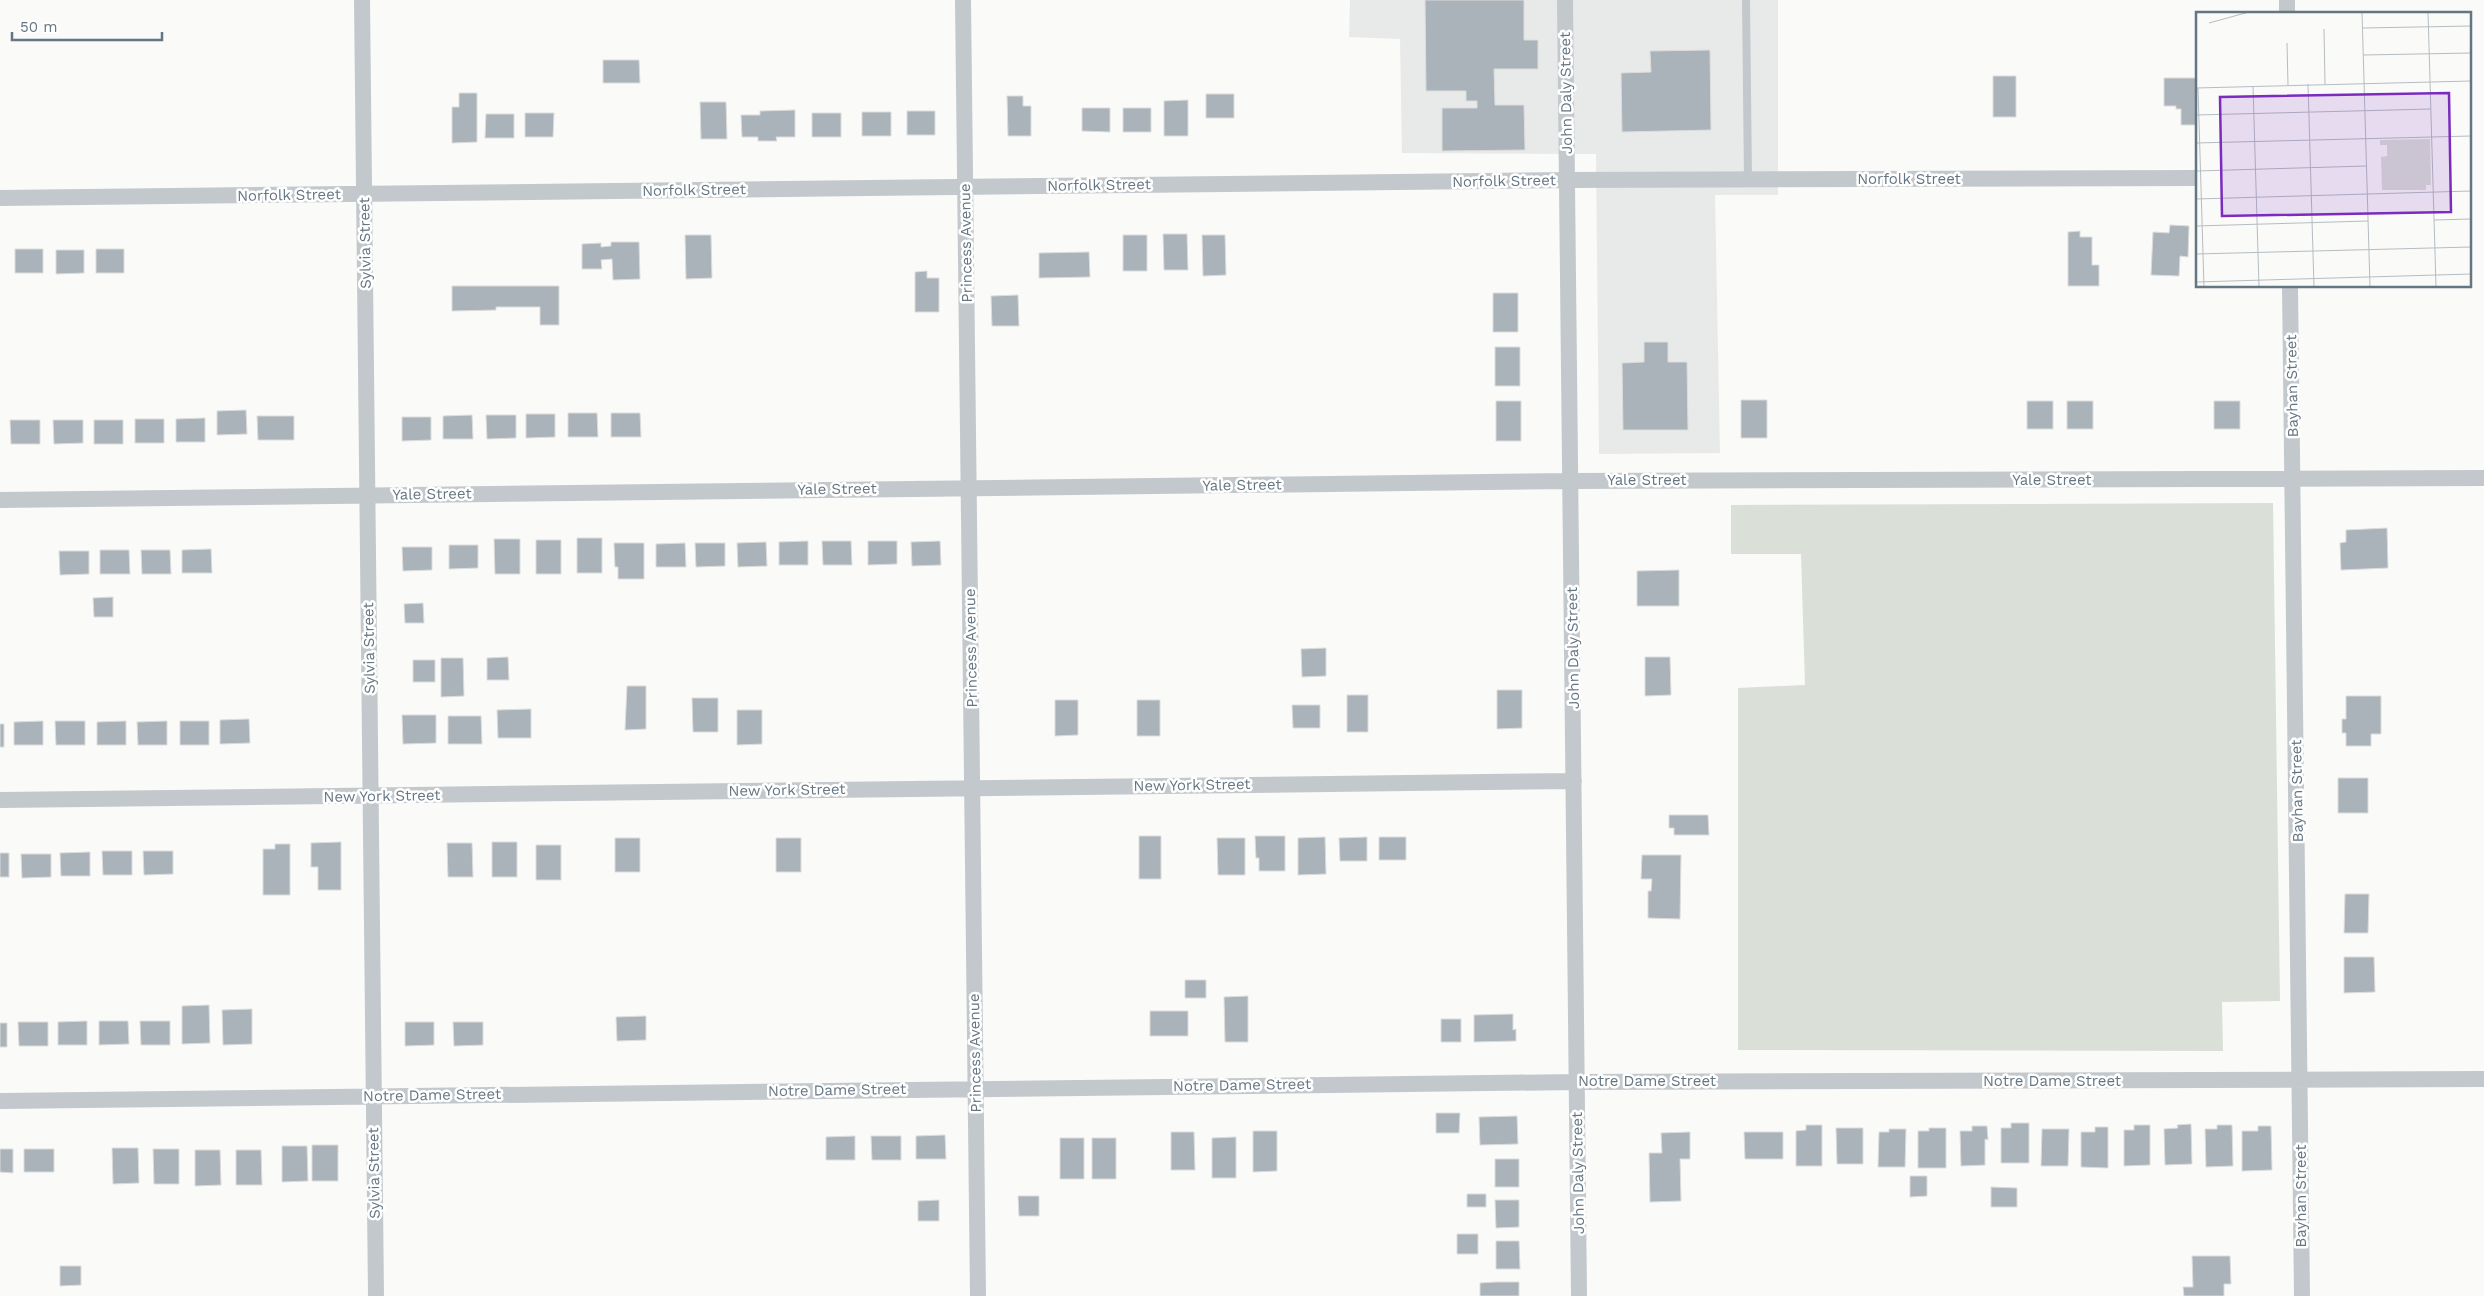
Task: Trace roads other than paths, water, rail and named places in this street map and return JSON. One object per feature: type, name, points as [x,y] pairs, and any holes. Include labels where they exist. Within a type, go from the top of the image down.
[{"type":"street","name":"Sylvia Street","points":[[362,0],[376,1296]]},
{"type":"street","name":"Princess Avenue","points":[[963,0],[978,1296]]},
{"type":"street","name":"John Daly Street","points":[[1565,0],[1579,1296]]},
{"type":"street","name":"Norfolk Street","points":[[0,198],[1567,180],[2196,178]]},
{"type":"street","name":"Bayhan Street","points":[[2290,288],[2302,1296]]},
{"type":"street","name":"Yale Street","points":[[0,500],[1570,481],[2484,478]]},
{"type":"street","name":"New York Street","points":[[0,800],[1574,781]]},
{"type":"street","name":"Notre Dame Street","points":[[0,1101],[1577,1082],[2484,1079]]},
{"type":"lane","points":[[1746,0],[1748,180]]}]
